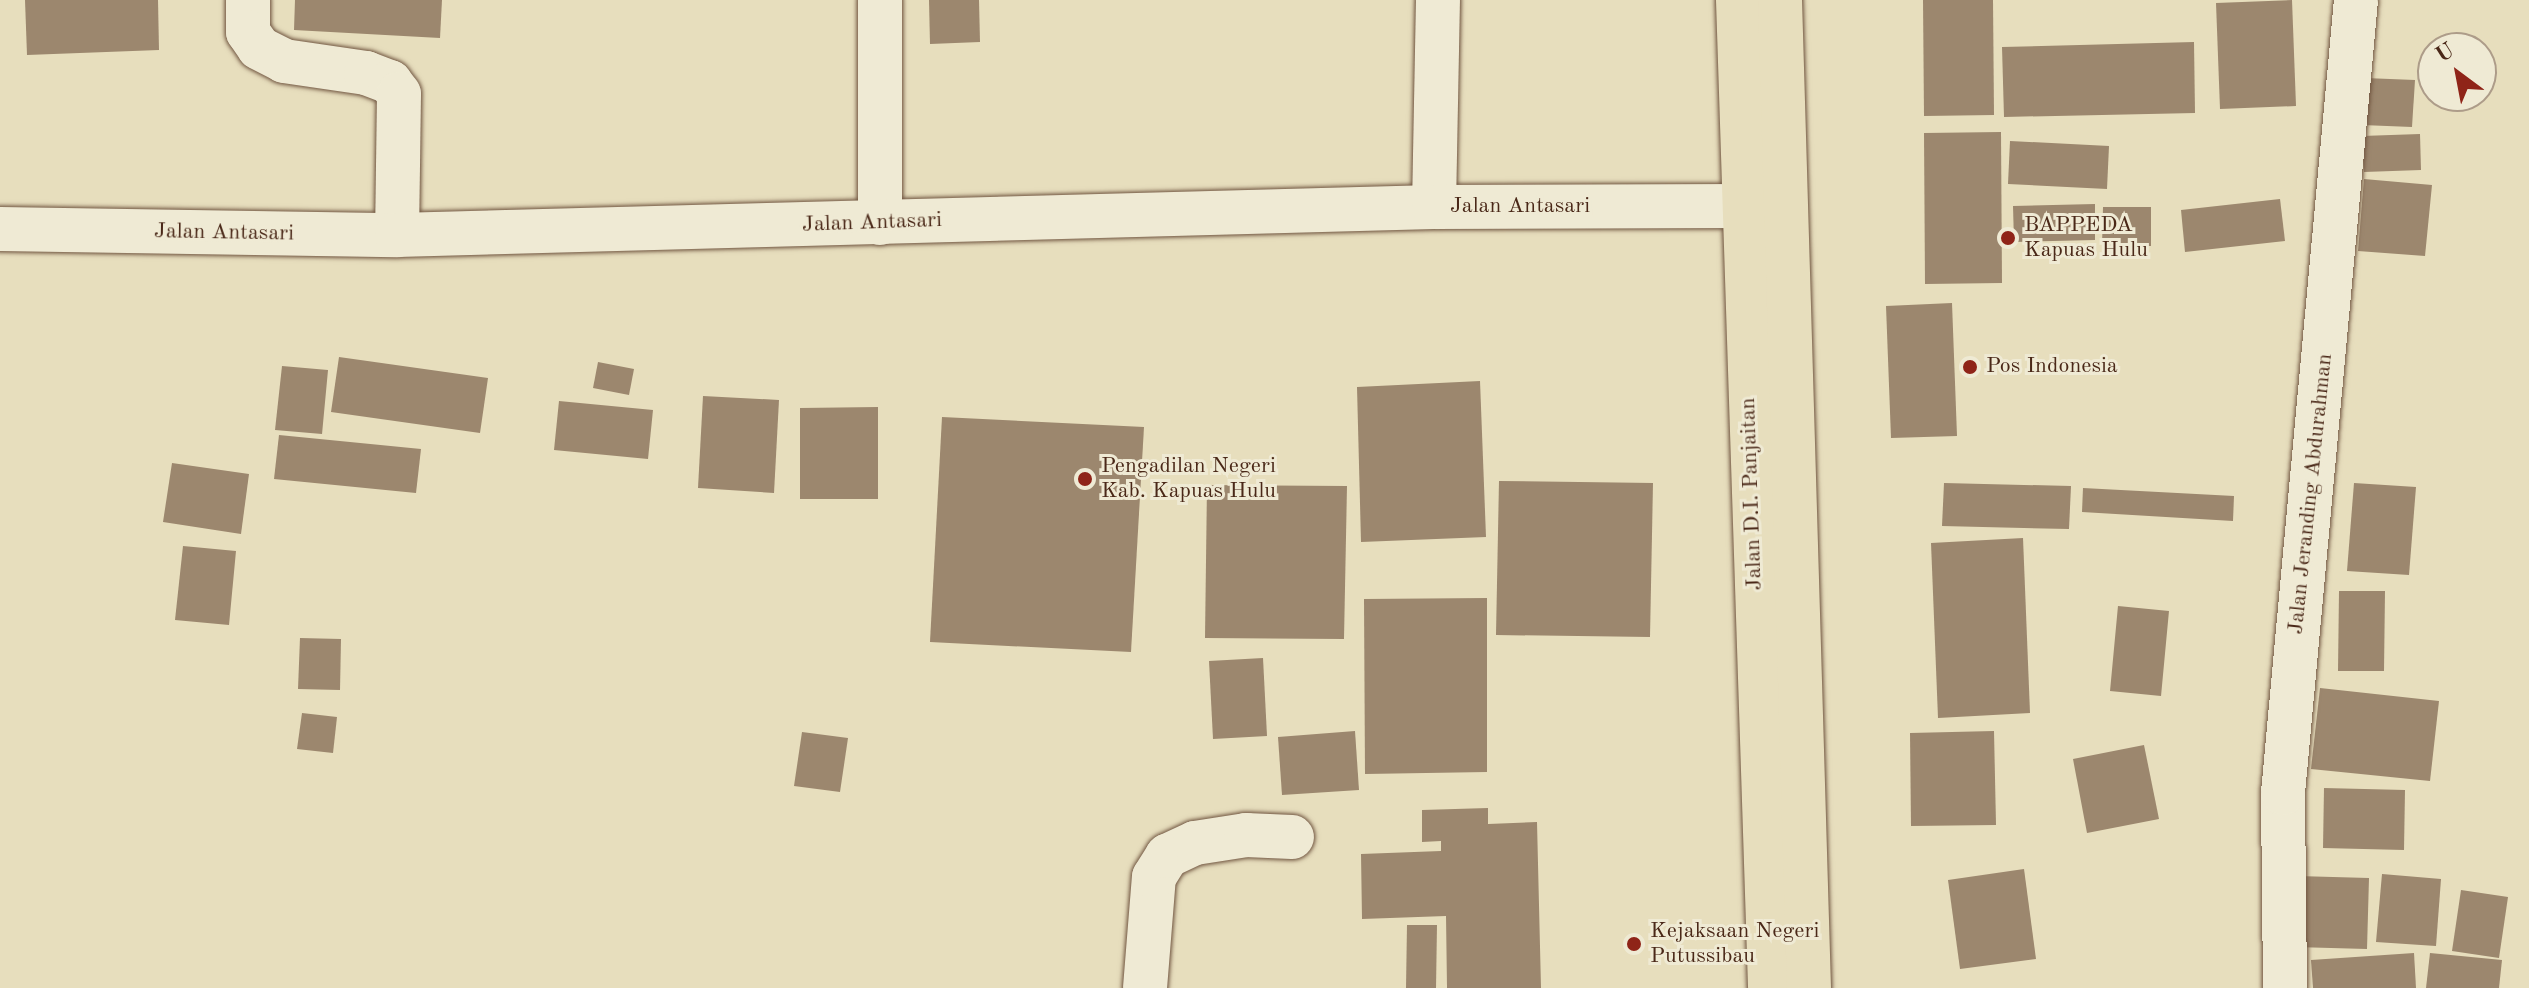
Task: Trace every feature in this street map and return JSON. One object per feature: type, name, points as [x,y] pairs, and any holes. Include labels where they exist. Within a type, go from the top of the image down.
[{"type":"highway","name":"Jalan D.I. Panjaitan","points":[[1738,0],[1744,206],[1778,678],[1809,988]]},
{"type":"highway","name":"Jalan D.I. Panjaitan","points":[[1770,988],[1778,678],[1780,0]]},
{"type":"street","points":[[248,0],[248,32],[259,48],[284,61],[366,73],[390,82],[399,94],[397,235]]},
{"type":"street","points":[[880,0],[880,223]]},
{"type":"street","points":[[1434,207],[1438,0]]},
{"type":"street","name":"Jalan Jeranding Abdurahman","points":[[2285,988],[2283,793],[2356,0]]},
{"type":"street","name":"Jalan Antasari","points":[[0,229],[397,235],[1434,207],[1744,206]]},
{"type":"street","points":[[1145,988],[1154,877],[1167,856],[1195,843],[1246,835],[1292,837]]},
{"type":"building","points":[[25,0],[158,0],[159,50],[27,55]]},
{"type":"building","points":[[295,0],[442,0],[440,38],[294,30]]},
{"type":"building","points":[[929,0],[979,0],[980,42],[930,44]]},
{"type":"building","points":[[1923,0],[1993,0],[1994,115],[1924,116]]},
{"type":"building","points":[[2292,0],[2296,106],[2220,109],[2216,3]]},
{"type":"building","points":[[2194,42],[2195,113],[2004,117],[2002,47]]},
{"type":"building","points":[[2365,78],[2415,80],[2412,127],[2362,125]]},
{"type":"building","points":[[2001,132],[2002,283],[1925,284],[1924,133]]},
{"type":"building","points":[[2420,134],[2421,170],[2364,172],[2362,136]]},
{"type":"building","points":[[2010,141],[2109,146],[2107,189],[2008,184]]},
{"type":"building","points":[[2364,179],[2432,185],[2425,256],[2358,251]]},
{"type":"building","points":[[2280,199],[2285,241],[2185,252],[2181,210]]},
{"type":"building","points":[[2095,204],[2095,240],[2014,242],[2013,206]]},
{"type":"building","points":[[2103,207],[2151,207],[2151,246],[2102,246]]},
{"type":"building","points":[[1952,303],[1957,436],[1891,438],[1886,306]]},
{"type":"building","points":[[339,357],[488,378],[480,433],[331,412]]},
{"type":"building","points":[[598,362],[634,369],[629,395],[593,388]]},
{"type":"building","points":[[282,366],[328,370],[322,434],[275,430]]},
{"type":"building","points":[[1480,381],[1486,537],[1361,542],[1357,387]]},
{"type":"building","points":[[703,396],[779,400],[774,493],[698,488]]},
{"type":"building","points":[[559,401],[653,410],[648,459],[554,450]]},
{"type":"building","points":[[878,407],[878,499],[800,499],[800,408]]},
{"type":"building","points":[[942,417],[1144,427],[1131,652],[930,642]]},
{"type":"building","points":[[279,435],[421,449],[416,493],[274,479]]},
{"type":"building","points":[[172,463],[249,474],[241,534],[163,522]]},
{"type":"building","points":[[1499,481],[1653,483],[1650,637],[1496,635]]},
{"type":"building","points":[[1944,483],[2071,486],[2069,529],[1942,526]]},
{"type":"building","points":[[2354,483],[2416,487],[2409,575],[2347,571]]},
{"type":"building","points":[[1207,485],[1347,486],[1344,639],[1205,638]]},
{"type":"building","points":[[2083,488],[2234,496],[2233,521],[2082,512]]},
{"type":"building","points":[[2023,538],[2030,713],[1938,718],[1931,543]]},
{"type":"building","points":[[183,546],[236,551],[229,625],[175,620]]},
{"type":"building","points":[[2339,591],[2385,591],[2384,671],[2338,671]]},
{"type":"building","points":[[1487,598],[1487,772],[1365,774],[1364,599]]},
{"type":"building","points":[[2118,606],[2169,611],[2161,696],[2110,691]]},
{"type":"building","points":[[300,638],[341,639],[340,690],[298,689]]},
{"type":"building","points":[[1263,658],[1267,736],[1213,739],[1209,661]]},
{"type":"building","points":[[2320,688],[2439,701],[2430,781],[2311,769]]},
{"type":"building","points":[[302,713],[337,717],[333,753],[297,749]]},
{"type":"building","points":[[1355,731],[1359,790],[1282,795],[1278,737]]},
{"type":"building","points":[[1994,731],[1996,825],[1911,826],[1910,733]]},
{"type":"building","points":[[802,732],[848,738],[840,792],[794,786]]},
{"type":"building","points":[[2144,745],[2159,819],[2087,833],[2073,759]]},
{"type":"building","points":[[2324,788],[2405,790],[2404,850],[2323,848]]},
{"type":"building","points":[[1488,808],[1488,824],[1537,822],[1541,988],[1447,988],[1446,916],[1362,919],[1361,854],[1441,851],[1441,841],[1422,842],[1422,810]]},
{"type":"building","points":[[2024,869],[2036,959],[1960,969],[1948,880]]},
{"type":"building","points":[[2382,874],[2441,879],[2436,946],[2376,942]]},
{"type":"building","points":[[2297,876],[2369,878],[2367,949],[2295,947]]},
{"type":"building","points":[[2461,890],[2508,897],[2499,958],[2452,951]]},
{"type":"building","points":[[1407,925],[1437,925],[1436,988],[1406,988]]},
{"type":"building","points":[[2414,953],[2416,988],[2313,988],[2311,960]]},
{"type":"building","points":[[2430,953],[2502,960],[2499,988],[2426,988]]},
{"type":"place","name":"BAPPEDA Kapuas Hulu","points":[[2008,238]]},
{"type":"place","name":"Pos Indonesia","points":[[1970,367]]},
{"type":"place","name":"Pengadilan Negeri Kab. Kapuas Hulu","points":[[1085,479]]},
{"type":"place","name":"Kejaksaan Negeri Putussibau","points":[[1634,944]]}]
